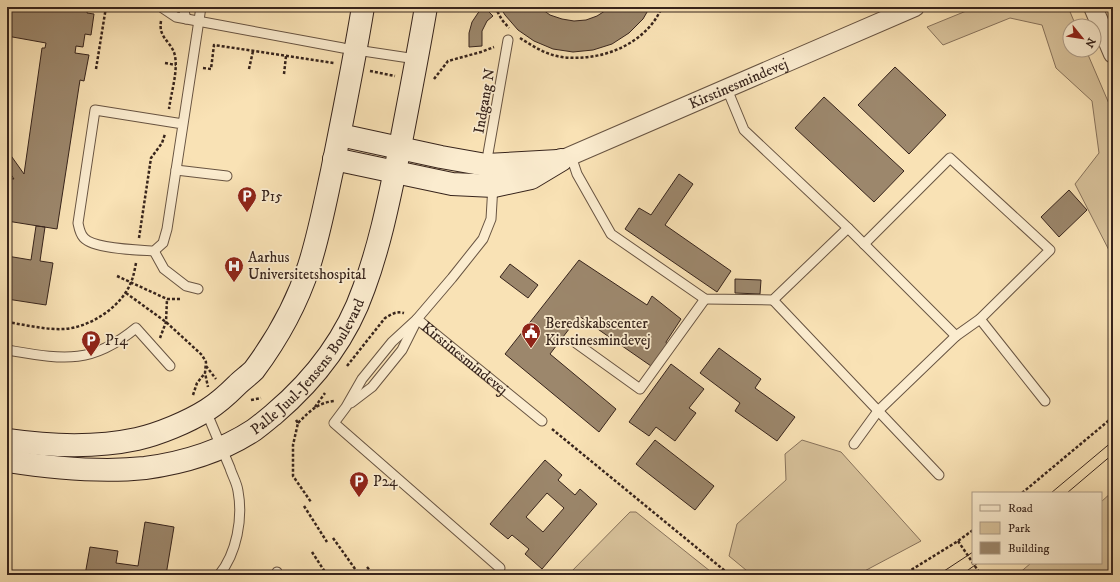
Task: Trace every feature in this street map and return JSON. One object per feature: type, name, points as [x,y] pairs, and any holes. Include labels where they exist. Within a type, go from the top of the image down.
[{"type":"street","points":[[7,440],[26,443],[64,444],[107,443],[138,438],[171,428],[206,411],[228,394],[253,371],[277,336],[294,303],[309,267],[340,135],[363,7]]},
{"type":"street","name":"Palle Juul-Jensens Boulevard","points":[[7,461],[65,468],[108,470],[145,468],[182,461],[221,448],[255,430],[289,401],[321,367],[346,330],[364,289],[376,252],[400,147],[426,7]]},
{"type":"street","name":"Kirstinesmindevej","points":[[334,159],[394,173],[452,184],[490,176],[532,178],[566,158],[915,7]]},
{"type":"street","points":[[1093,7],[1113,54]]},
{"type":"street","name":"Kirstinesmindevej","points":[[340,135],[441,157],[490,176]]},
{"type":"lane","points":[[183,7],[186,19]]},
{"type":"lane","points":[[183,124],[95,110],[78,223],[84,238],[90,243],[154,251],[162,243],[167,229],[201,7]]},
{"type":"lane","points":[[162,8],[176,17],[199,22],[417,60]]},
{"type":"lane","name":"Indgang N","points":[[490,176],[508,40]]},
{"type":"lane","points":[[726,89],[744,130],[848,228],[956,336]]},
{"type":"lane","points":[[566,158],[577,174],[611,234],[705,299],[773,300],[848,228]]},
{"type":"lane","points":[[854,444],[878,411],[956,336],[980,319],[1050,250],[950,158],[864,244]]},
{"type":"lane","points":[[176,170],[227,176]]},
{"type":"lane","name":"Kirstinesmindevej","points":[[490,176],[491,219],[483,239],[417,319],[542,421]]},
{"type":"lane","points":[[154,251],[164,269],[186,286],[198,289]]},
{"type":"lane","points":[[576,343],[640,389],[705,299]]},
{"type":"lane","points":[[773,300],[939,475]]},
{"type":"lane","points":[[417,319],[392,342],[362,379],[346,407],[334,423],[500,568]]},
{"type":"lane","points":[[346,407],[372,387],[402,350],[417,319]]},
{"type":"lane","points":[[980,319],[1045,401]]},
{"type":"lane","points":[[7,350],[47,357],[64,358],[84,356],[104,350],[122,340],[136,328],[170,366]]},
{"type":"lane","points":[[206,411],[238,490],[240,515],[237,537],[230,557],[219,575]]},
{"type":"path","points":[[96,69],[106,7]]},
{"type":"path","points":[[495,7],[502,20],[513,31]]},
{"type":"path","points":[[519,37],[538,50],[560,57],[584,58],[607,54],[628,44],[646,30],[662,7]]},
{"type":"path","points":[[7,322],[52,329],[77,327],[104,314],[126,293],[131,283],[134,273],[152,158],[162,143],[176,65],[174,54],[160,31],[162,8]]},
{"type":"path","points":[[249,69],[253,51]]},
{"type":"path","points":[[284,74],[286,56]]},
{"type":"path","points":[[117,276],[167,300],[190,298],[198,289]]},
{"type":"path","points":[[126,293],[166,322],[202,355],[206,362],[205,373]]},
{"type":"path","points":[[154,348],[162,335],[166,322],[167,300]]},
{"type":"path","points":[[343,371],[385,318],[399,312],[417,319]]},
{"type":"path","points":[[298,423],[315,407],[328,389]]},
{"type":"path","points":[[315,407],[324,402],[337,400],[346,407]]},
{"type":"path","points":[[1023,492],[1113,417]]},
{"type":"path","points":[[542,421],[730,575]]},
{"type":"path","points":[[304,506],[327,542]]},
{"type":"path","points":[[903,575],[972,531]]},
{"type":"path","points":[[333,538],[358,572]]},
{"type":"path","points":[[958,541],[972,562]]},
{"type":"path","points":[[312,552],[327,575]]},
{"type":"path","points":[[974,564],[981,575]]},
{"type":"path","points":[[367,567],[374,575]]},
{"type":"green space","points":[[976,7],[1068,7],[1073,18],[1062,18],[1062,58],[1089,58],[1113,113],[1113,258],[1075,184],[1099,153],[1092,101],[1056,68],[1042,25],[1010,18],[943,45],[927,27]]},
{"type":"green space","points":[[802,440],[841,452],[921,541],[857,575],[752,575],[729,556],[737,524],[786,480],[785,454]]},
{"type":"green space","points":[[1113,491],[1113,575],[1017,575],[1030,564],[1102,564],[1102,501]]},
{"type":"green space","points":[[630,512],[636,512],[715,575],[568,575]]},
{"type":"building","points":[[7,7],[88,7],[87,13],[94,14],[91,35],[85,34],[83,47],[76,46],[75,53],[89,55],[84,81],[80,80],[57,229],[7,221],[7,178],[14,179],[7,169],[7,150],[24,174],[42,48],[45,48],[46,43],[7,36]]},
{"type":"building","points":[[484,7],[493,16],[487,21],[482,31],[482,46],[469,47],[469,33],[472,22]]},
{"type":"building","points":[[500,7],[539,7],[550,15],[574,21],[586,20],[597,16],[611,7],[650,7],[643,19],[629,33],[612,44],[593,50],[573,52],[553,49],[534,41],[518,30]]},
{"type":"building","points":[[895,67],[946,115],[909,154],[858,105]]},
{"type":"building","points":[[824,97],[904,171],[874,202],[795,128]]},
{"type":"building","points":[[679,174],[693,184],[665,225],[731,271],[717,292],[625,229],[639,208],[651,215]]},
{"type":"building","points":[[1069,190],[1087,210],[1059,237],[1041,217]]},
{"type":"building","points":[[36,226],[45,227],[40,261],[53,263],[46,305],[7,299],[7,256],[31,260]]},
{"type":"building","name":"Beredskabscenter Kirstinesmindevej","points":[[579,260],[647,305],[652,296],[681,319],[666,342],[667,345],[651,366],[579,316],[550,354],[616,409],[599,432],[505,354]]},
{"type":"building","points":[[510,264],[538,285],[528,298],[500,277]]},
{"type":"building","points":[[735,279],[761,280],[760,294],[735,293]]},
{"type":"building","points":[[719,348],[761,379],[755,388],[795,417],[777,441],[735,411],[740,403],[700,373]]},
{"type":"building","points":[[671,364],[704,389],[689,408],[696,413],[675,441],[656,427],[649,436],[629,422]]},
{"type":"building","points":[[655,440],[714,486],[695,510],[636,464]]},
{"type":"building","points":[[545,460],[562,475],[558,480],[575,495],[580,489],[597,504],[542,569],[525,554],[529,549],[512,535],[508,539],[490,524]],"holes":[[[547,493],[564,508],[543,532],[526,517]]]},
{"type":"building","points":[[145,522],[174,527],[166,575],[85,575],[90,547],[118,551],[116,563],[138,566]]},
{"type":"tram line","points":[[1052,492],[1113,441]]},
{"type":"tram line","points":[[1068,492],[1113,454]]},
{"type":"tram line","points":[[938,575],[972,553]]},
{"type":"tram line","points":[[961,575],[977,564]]},
{"type":"place","name":"P15","points":[[247,213]]},
{"type":"place","name":"Aarhus Universitetshospital","points":[[234,283]]},
{"type":"place","name":"Beredskabscenter Kirstinesmindevej","points":[[531,349]]},
{"type":"place","name":"P14","points":[[91,357]]},
{"type":"place","name":"P24","points":[[359,498]]}]
